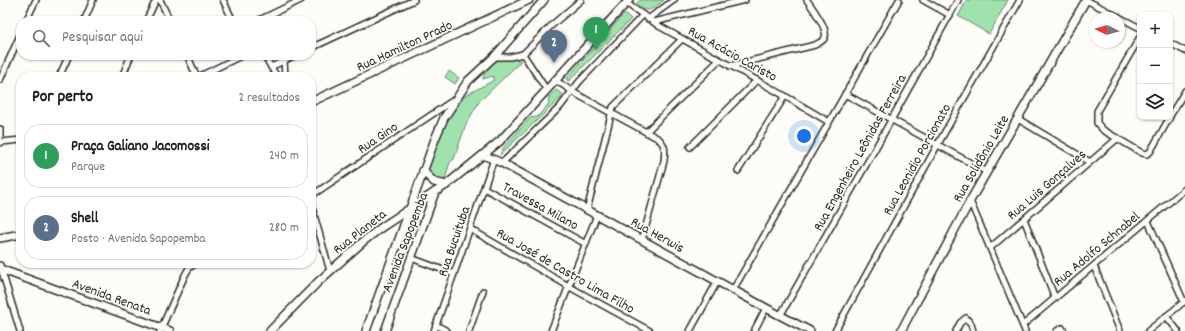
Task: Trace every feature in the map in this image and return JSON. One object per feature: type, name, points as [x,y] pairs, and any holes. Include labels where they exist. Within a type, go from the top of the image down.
[{"type":"main road","name":"Rua Hamilton Prado","points":[[316,100],[529,0]]},
{"type":"main road","name":"Avenida Sapopemba","points":[[366,331],[423,171],[444,118],[468,81],[494,57],[544,0]]},
{"type":"main road","name":"Rua Solidônio Leite","points":[[901,331],[970,201],[1086,0]]},
{"type":"main road","name":"Avenida Sapopemba","points":[[385,331],[436,192],[486,153],[500,140],[627,1]]},
{"type":"main road","name":"Rua Herwis","points":[[486,153],[494,159],[717,282],[810,331]]},
{"type":"main road","points":[[423,171],[434,182],[446,185]]},
{"type":"main road","name":"Rua Planeta","points":[[270,331],[330,271],[365,240],[436,192]]},
{"type":"main road","points":[[398,217],[404,218],[405,222]]},
{"type":"main road","points":[[0,238],[16,235]]},
{"type":"main road","name":"Avenida Renata","points":[[0,267],[160,329],[170,331]]},
{"type":"street","points":[[28,16],[36,0]]},
{"type":"street","points":[[86,16],[93,0]]},
{"type":"street","points":[[148,16],[156,0]]},
{"type":"street","points":[[160,0],[168,16]]},
{"type":"street","points":[[223,0],[231,16]]},
{"type":"street","points":[[267,16],[301,0]]},
{"type":"street","points":[[316,46],[414,0]]},
{"type":"street","points":[[494,57],[510,57],[523,54],[552,25],[581,0]]},
{"type":"street","points":[[648,19],[674,0]]},
{"type":"street","points":[[654,22],[745,0]]},
{"type":"street","points":[[730,66],[815,45],[822,41],[825,37],[824,30],[807,0]]},
{"type":"street","points":[[733,290],[899,0]]},
{"type":"street","points":[[923,0],[950,15]]},
{"type":"street","name":"Rua Engenheiro Leônidas Ferreira","points":[[780,316],[958,0]]},
{"type":"street","name":"Rua Leonidio Porcionato","points":[[835,331],[938,144],[1020,0]]},
{"type":"street","points":[[1086,0],[1137,26]]},
{"type":"street","name":"Rua Acácio Caristo","points":[[627,1],[648,19],[829,122]]},
{"type":"street","points":[[502,163],[560,107],[579,82],[643,15]]},
{"type":"street","points":[[587,210],[611,113],[616,104],[682,39]]},
{"type":"street","points":[[1137,42],[1097,114],[1096,120],[1098,126],[1142,154],[1148,154],[1168,120]]},
{"type":"street","points":[[0,80],[16,44]]},
{"type":"street","points":[[1173,45],[1184,50],[1185,44]]},
{"type":"street","points":[[523,54],[546,89]]},
{"type":"street","points":[[61,72],[66,60]]},
{"type":"street","points":[[124,72],[129,60]]},
{"type":"street","points":[[190,60],[196,72]]},
{"type":"street","points":[[208,72],[233,60]]},
{"type":"street","points":[[267,60],[274,72]]},
{"type":"street","points":[[271,66],[284,60],[285,72]]},
{"type":"street","points":[[646,132],[719,60]]},
{"type":"street","points":[[555,80],[611,113],[660,139],[666,148],[664,161],[642,240]]},
{"type":"street","points":[[690,148],[757,80]]},
{"type":"street","points":[[1173,112],[1185,91]]},
{"type":"street","points":[[846,94],[987,172]]},
{"type":"street","points":[[738,171],[785,96]]},
{"type":"street","name":"Rua Gino","points":[[316,193],[456,98]]},
{"type":"street","points":[[1018,118],[1090,162]]},
{"type":"street","points":[[0,128],[0,143],[16,141]]},
{"type":"street","name":"Rua Luis Gonçalves","points":[[990,248],[1118,138]]},
{"type":"street","name":"Rua Bucuituba","points":[[434,331],[494,159]]},
{"type":"street","name":"Travessa Milano","points":[[484,188],[586,244]]},
{"type":"street","name":"Rua Adolfo Schnabel","points":[[1023,325],[1185,189]]},
{"type":"street","points":[[970,201],[1025,331]]},
{"type":"street","points":[[551,331],[570,287],[597,215]]},
{"type":"street","points":[[1024,219],[1055,298]]},
{"type":"street","points":[[1148,221],[1184,301],[1148,331]]},
{"type":"street","points":[[316,222],[330,271]]},
{"type":"street","name":"Rua José de Castro Lima Filho","points":[[470,229],[650,331]]},
{"type":"street","points":[[411,258],[454,274]]},
{"type":"street","points":[[1094,266],[1120,331]]},
{"type":"street","points":[[0,267],[20,331]]},
{"type":"street","points":[[160,329],[187,268]]},
{"type":"street","points":[[690,331],[717,282]]},
{"type":"street","points":[[469,331],[483,291]]},
{"type":"street","points":[[754,331],[766,308]]},
{"type":"street","points":[[1166,316],[1178,331]]},
{"type":"street","points":[[956,331],[960,323],[966,318],[969,320],[973,331]]},
{"type":"street","points":[[436,325],[447,331]]},
{"type":"street","points":[[1057,331],[1062,328],[1064,331]]},
{"type":"green space","points":[[640,0],[664,0],[650,10],[647,10],[636,4]]},
{"type":"green space","points":[[967,0],[1008,0],[989,34],[958,16]]},
{"type":"green space","points":[[624,14],[631,19],[568,81],[566,79]]},
{"type":"green space","points":[[515,59],[521,61],[479,102],[466,124],[454,159],[450,162],[445,179],[438,180],[429,175],[428,168],[444,126],[459,99],[494,80],[493,76],[483,79],[486,71],[492,63],[499,60]]},
{"type":"green space","points":[[449,71],[459,78],[455,84],[445,77]]},
{"type":"green space","points":[[556,90],[564,95],[500,155],[503,148],[530,118],[537,117],[548,105],[549,97]]},
{"type":"place","name":"Praça Galiano Jacomossi","points":[[596,50]]},
{"type":"place","name":"Shell","points":[[554,63]]}]
